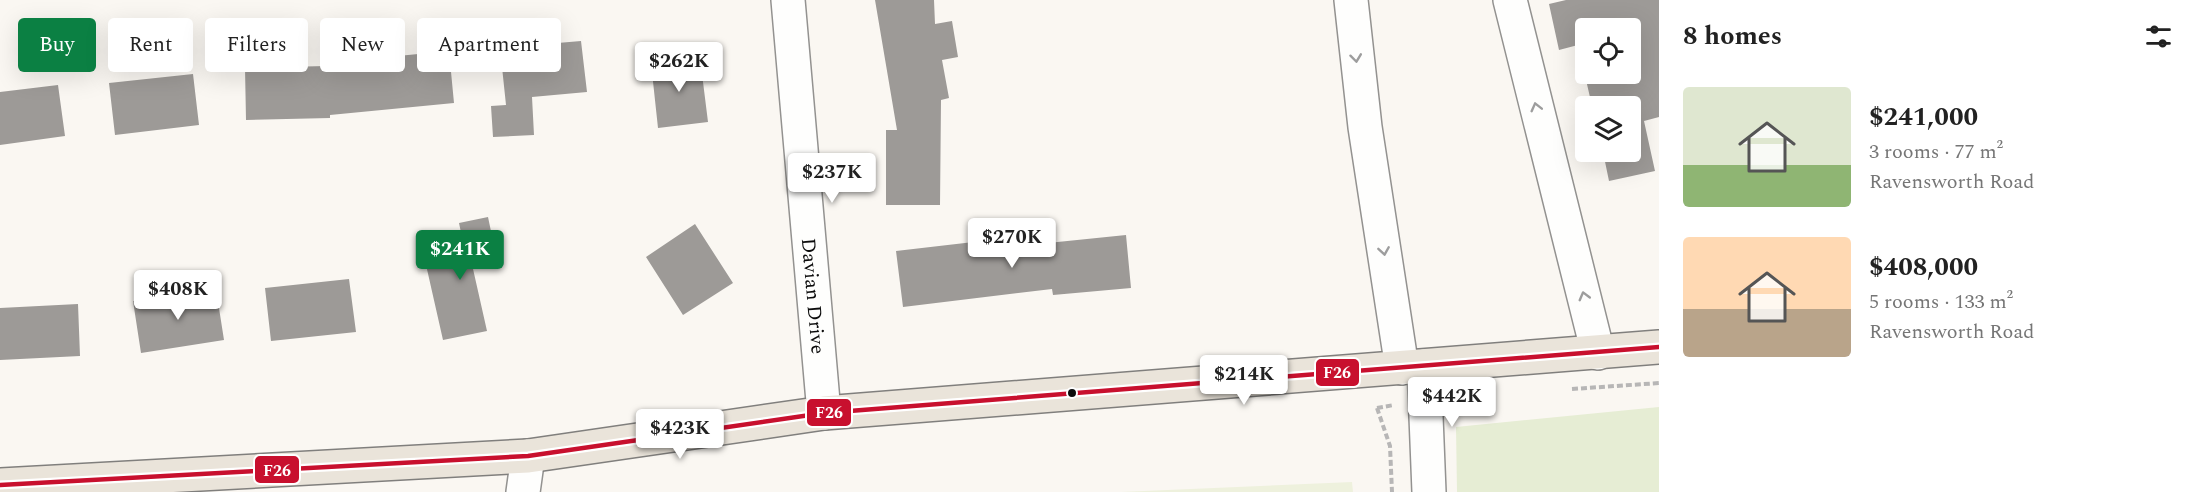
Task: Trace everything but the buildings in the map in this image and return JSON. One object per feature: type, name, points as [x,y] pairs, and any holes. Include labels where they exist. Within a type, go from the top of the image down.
[{"type":"main road","points":[[0,485],[83,486],[528,456],[824,413],[1659,347]]},
{"type":"street","name":"Davian Drive","points":[[788,0],[824,413]]},
{"type":"street","points":[[1351,0],[1365,127],[1404,368],[1429,492]]},
{"type":"street","points":[[1510,0],[1598,353]]},
{"type":"street","points":[[523,492],[528,456]]},
{"type":"path","points":[[1392,492],[1390,446],[1377,408],[1404,368]]},
{"type":"green space","points":[[1659,407],[1659,492],[1457,492],[1456,427]]},
{"type":"green space","points":[[1352,482],[1353,492],[1121,492]]},
{"type":"transit line","name":"F26","points":[[0,485],[528,456],[824,413],[1659,347]]}]
